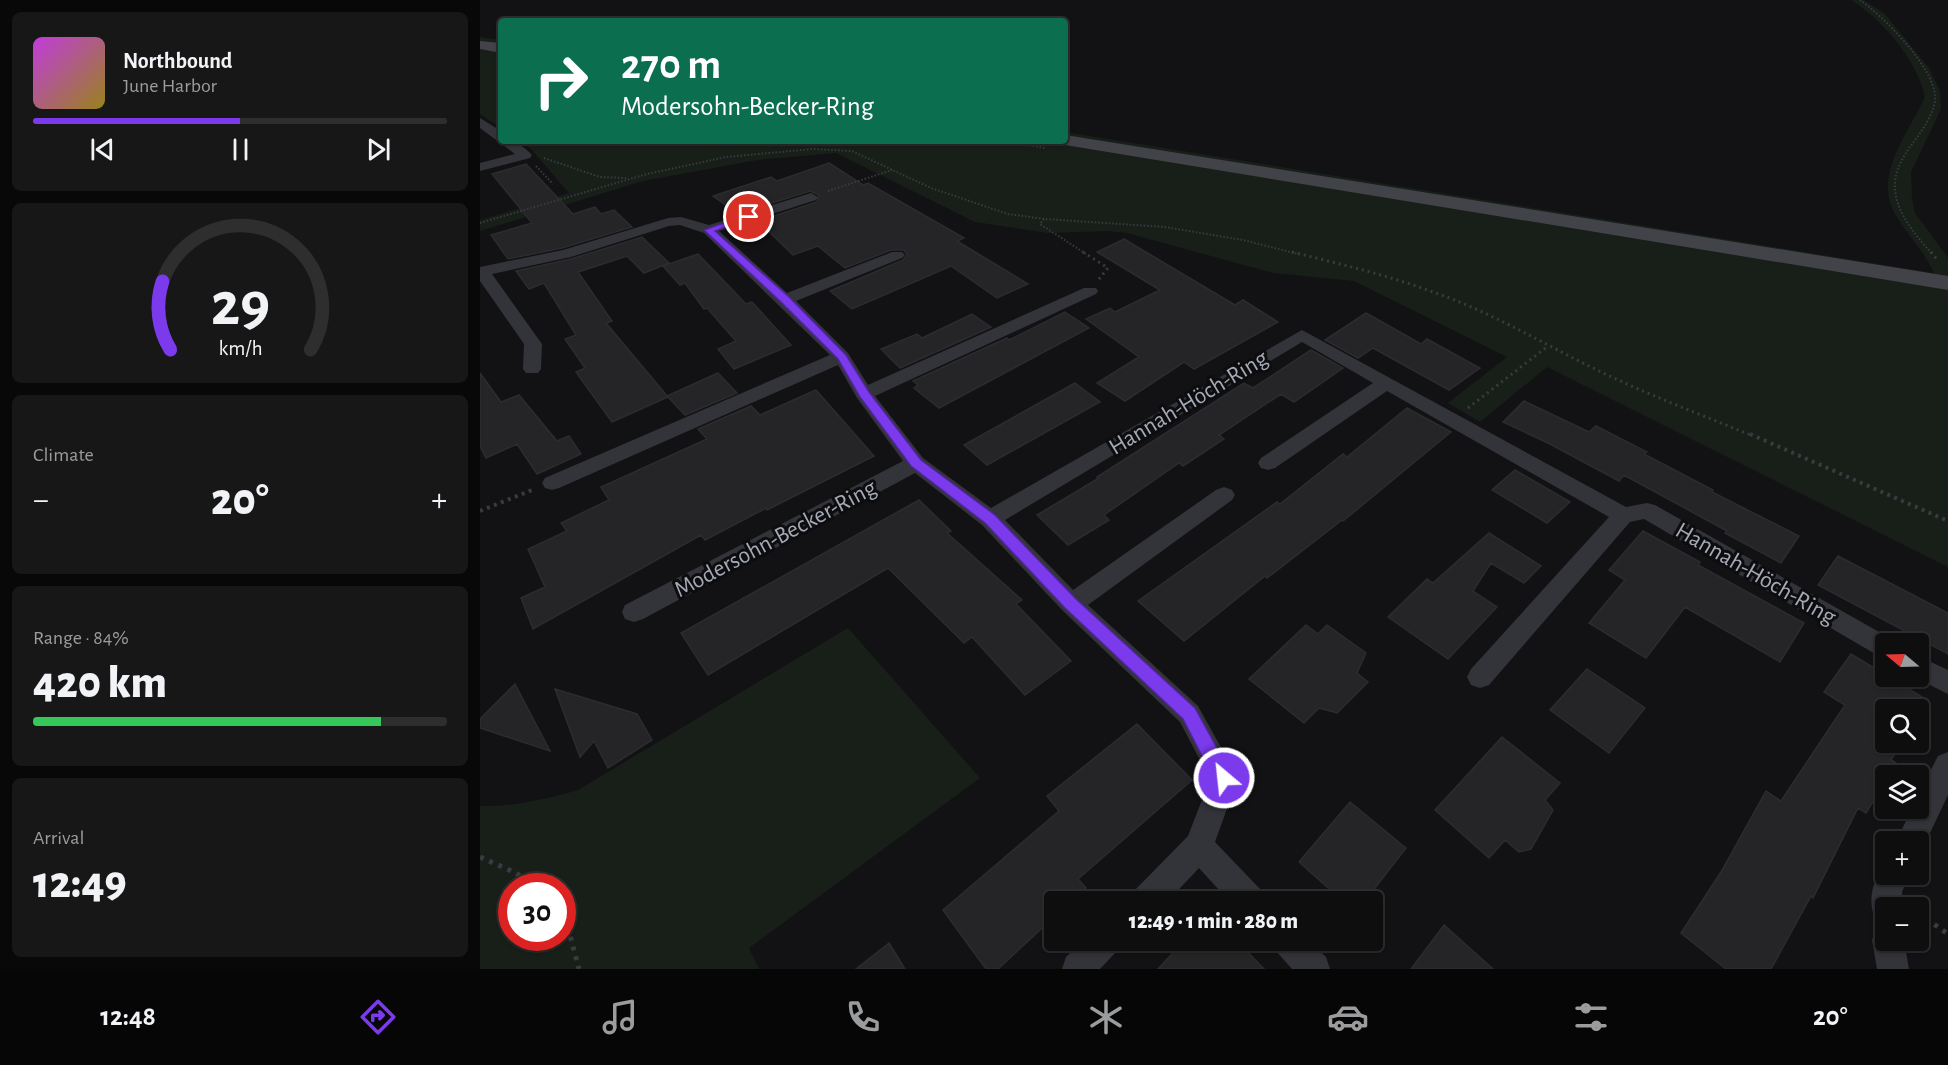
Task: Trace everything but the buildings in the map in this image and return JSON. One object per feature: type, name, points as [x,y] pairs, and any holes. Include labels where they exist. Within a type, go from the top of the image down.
[{"type":"main road","points":[[480,45],[498,48]]},
{"type":"main road","points":[[1068,140],[1945,275]]},
{"type":"street","points":[[480,122],[498,135]]},
{"type":"street","points":[[510,144],[525,155]]},
{"type":"street","points":[[480,167],[525,155]]},
{"type":"street","points":[[709,230],[811,197]]},
{"type":"street","points":[[532,369],[533,344],[481,272],[566,254],[668,222],[681,221],[709,230],[785,300],[842,357],[864,394],[916,463],[990,519],[1071,604],[1189,714],[1224,778],[1199,846],[1155,891]]},
{"type":"street","points":[[785,300],[897,255]]},
{"type":"street","points":[[864,394],[1090,291]]},
{"type":"street","name":"Hannah-Höch-Ring","points":[[990,519],[1302,335],[1623,515],[1647,511],[1875,642]]},
{"type":"street","points":[[552,483],[842,357]]},
{"type":"street","points":[[1268,463],[1386,383]]},
{"type":"street","name":"Modersohn-Becker-Ring","points":[[634,612],[916,463]]},
{"type":"street","points":[[1071,604],[1224,495]]},
{"type":"street","points":[[1480,677],[1623,515]]},
{"type":"street","points":[[1929,672],[1948,683]]},
{"type":"street","points":[[1916,831],[1948,765]]},
{"type":"street","points":[[1199,846],[1241,891]]},
{"type":"street","points":[[1078,969],[1095,951]]},
{"type":"street","points":[[1297,951],[1314,969]]},
{"type":"street","points":[[1890,951],[1893,969]]},
{"type":"path","points":[[1860,0],[1880,14],[1889,24],[1911,51],[1930,81],[1935,99],[1933,107],[1920,133],[1903,155],[1897,169],[1896,199],[1945,275]]},
{"type":"path","points":[[480,223],[631,178],[726,157],[813,150],[852,151],[931,188],[989,208],[1045,219],[1165,227],[1244,240],[1295,251],[1434,292],[1513,325],[1548,346],[1615,379],[1800,455],[1948,521]]},
{"type":"path","points":[[525,155],[544,158],[600,177],[631,178]]},
{"type":"path","points":[[811,197],[893,169]]},
{"type":"path","points":[[1045,219],[1040,224],[1108,268],[1090,291]]},
{"type":"path","points":[[1453,420],[1548,346]]},
{"type":"path","points":[[480,512],[552,483]]},
{"type":"path","points":[[480,857],[516,873]]},
{"type":"path","points":[[1929,921],[1948,934]]},
{"type":"path","points":[[574,951],[579,969]]},
{"type":"shaded area","points":[[1851,0],[1864,0],[1885,14],[1929,68],[1940,91],[1941,109],[1911,172],[1915,213],[1948,258],[1948,567],[1547,367],[1480,422],[1448,403],[1507,357],[1354,281],[1273,273],[1127,233],[1109,231],[1048,233],[975,222],[836,153],[757,160],[643,181],[480,231],[480,220],[569,193],[530,148],[524,144],[1068,144],[1068,132],[1934,273],[1893,210],[1888,181],[1897,152],[1925,97],[1915,69],[1907,55],[1875,18]]},
{"type":"shaded area","points":[[480,37],[498,40],[498,126],[480,114]]},
{"type":"shaded area","points":[[848,628],[980,778],[749,948],[759,969],[480,969],[480,806],[517,804],[578,790]]},
{"type":"route","points":[[749,217],[709,230],[785,300],[842,357],[864,394],[916,463],[990,519],[1071,604],[1189,714],[1224,778]]}]
